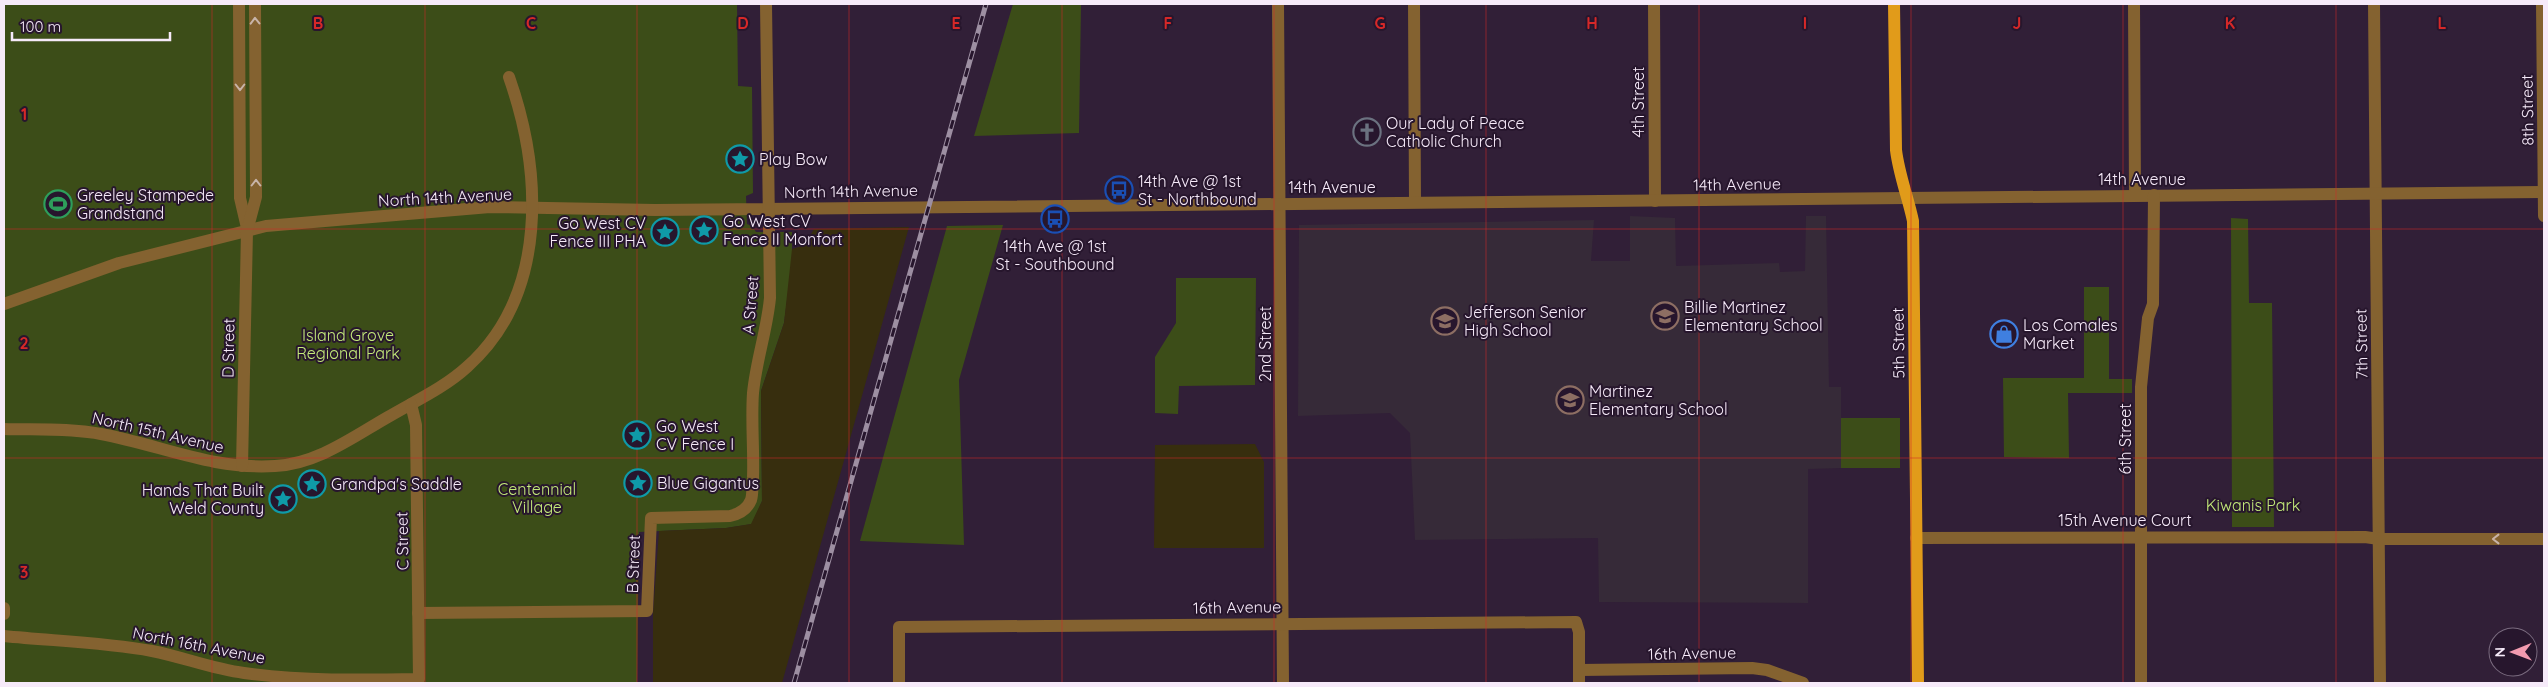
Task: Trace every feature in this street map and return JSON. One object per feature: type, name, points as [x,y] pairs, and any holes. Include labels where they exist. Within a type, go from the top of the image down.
[{"type":"main road","name":"5th Street","points":[[1894,4],[1896,150],[1899,171],[1913,221],[1918,683]]},
{"type":"street","name":"D Street","points":[[239,4],[240,198],[247,231],[242,466]]},
{"type":"street","name":"D Street","points":[[247,231],[256,197],[255,4]]},
{"type":"street","name":"A Street","points":[[651,518],[730,516],[739,514],[748,506],[752,499],[753,395],[756,370],[768,324],[770,298],[766,4]]},
{"type":"street","name":"2nd Street","points":[[1278,4],[1283,683]]},
{"type":"street","points":[[1414,4],[1415,202]]},
{"type":"street","name":"4th Street","points":[[1654,4],[1655,201]]},
{"type":"street","points":[[2134,4],[2135,195]]},
{"type":"street","name":"7th Street","points":[[2374,4],[2380,683]]},
{"type":"street","name":"8th Street","points":[[2542,4],[2544,216]]},
{"type":"street","name":"North 15th Avenue","points":[[4,430],[65,430],[101,434],[209,462],[242,466],[276,466],[314,458],[452,380],[485,349],[499,328],[512,304],[529,256],[532,209],[527,142],[509,76]]},
{"type":"street","name":"14th Avenue","points":[[930,206],[2544,192]]},
{"type":"street","name":"6th Street","points":[[2141,683],[2141,387],[2148,318],[2153,304],[2154,195]]},
{"type":"street","name":"North 14th Avenue","points":[[4,304],[118,263],[266,226],[490,207],[532,209],[930,206]]},
{"type":"street","name":"C Street","points":[[410,404],[416,425],[419,679]]},
{"type":"street","name":"B Street","points":[[418,612],[647,611],[651,518]]},
{"type":"street","name":"15th Avenue Court","points":[[1916,538],[2365,536],[2379,539],[2544,539]]},
{"type":"street","points":[[4,608],[4,614]]},
{"type":"street","name":"16th Avenue","points":[[899,683],[899,627],[1576,622],[1579,632],[1579,677],[1752,668],[1768,670],[1803,683]]},
{"type":"street","name":"North 16th Avenue","points":[[4,636],[129,647],[217,669],[262,675],[379,680],[419,679]]},
{"type":"shaded area","name":"Martinez Elementary School","points":[[1630,216],[1675,218],[1676,266],[1779,263],[1780,272],[1805,271],[1806,216],[1826,216],[1829,387],[1841,387],[1841,468],[1808,469],[1808,603],[1599,602],[1598,538],[1415,540],[1410,433],[1390,413],[1298,416],[1299,225],[1594,220],[1591,261],[1630,261]]},
{"type":"green space","name":"Island Grove Regional Park","points":[[4,4],[737,4],[738,86],[752,87],[753,193],[746,196],[747,224],[752,226],[756,232],[792,232],[792,262],[784,323],[761,391],[762,501],[752,524],[726,528],[639,532],[637,683],[4,683]]},
{"type":"green space","points":[[1013,4],[1081,4],[1079,133],[974,136]]},
{"type":"green space","name":"Kiwanis Park","points":[[2231,218],[2248,219],[2249,303],[2272,303],[2274,527],[2232,527]]},
{"type":"green space","points":[[1003,225],[959,380],[964,545],[860,541],[947,226]]},
{"type":"green space","points":[[1176,278],[1256,278],[1255,385],[1179,386],[1178,414],[1155,413],[1155,357],[1176,323]]},
{"type":"green space","points":[[2084,287],[2109,287],[2109,379],[2132,379],[2132,393],[2068,393],[2069,458],[2004,457],[2003,378],[2084,378]]},
{"type":"green space","points":[[1841,418],[1900,418],[1900,468],[1841,468]]},
{"type":"sand","points":[[909,227],[782,683],[653,683],[653,614],[659,531],[726,528],[751,524],[762,501],[761,391],[784,323],[792,249],[805,245],[814,229]]},
{"type":"sand","points":[[1255,444],[1264,462],[1264,548],[1154,548],[1155,445]]},
{"type":"railway","points":[[794,683],[986,4]]},
{"type":"place","name":"Our Lady of Peace Catholic Church","points":[[1367,132]]},
{"type":"place","name":"Play Bow","points":[[740,159]]},
{"type":"place","name":"14th Ave @ 1st St - Northbound","points":[[1119,190]]},
{"type":"place","name":"Greeley Stampede Grandstand","points":[[58,204]]},
{"type":"place","name":"14th Ave @ 1st St - Southbound","points":[[1055,219]]},
{"type":"place","name":"Go West CV Fence II Monfort","points":[[704,230]]},
{"type":"place","name":"Go West CV Fence III PHA","points":[[665,232]]},
{"type":"place","name":"Billie Martinez Elementary School","points":[[1665,316]]},
{"type":"place","name":"Jefferson Senior High School","points":[[1445,321]]},
{"type":"place","name":"Los Comales Market","points":[[2004,334]]},
{"type":"place","name":"Martinez Elementary School","points":[[1570,400]]},
{"type":"place","name":"Go West CV Fence I","points":[[637,435]]},
{"type":"place","name":"Blue Gigantus","points":[[638,483]]},
{"type":"place","name":"Grandpa's Saddle","points":[[312,484]]},
{"type":"place","name":"Hands That Built Weld County","points":[[283,499]]},
{"type":"park label","name":"Centennial Village","points":[[537,498]]}]
